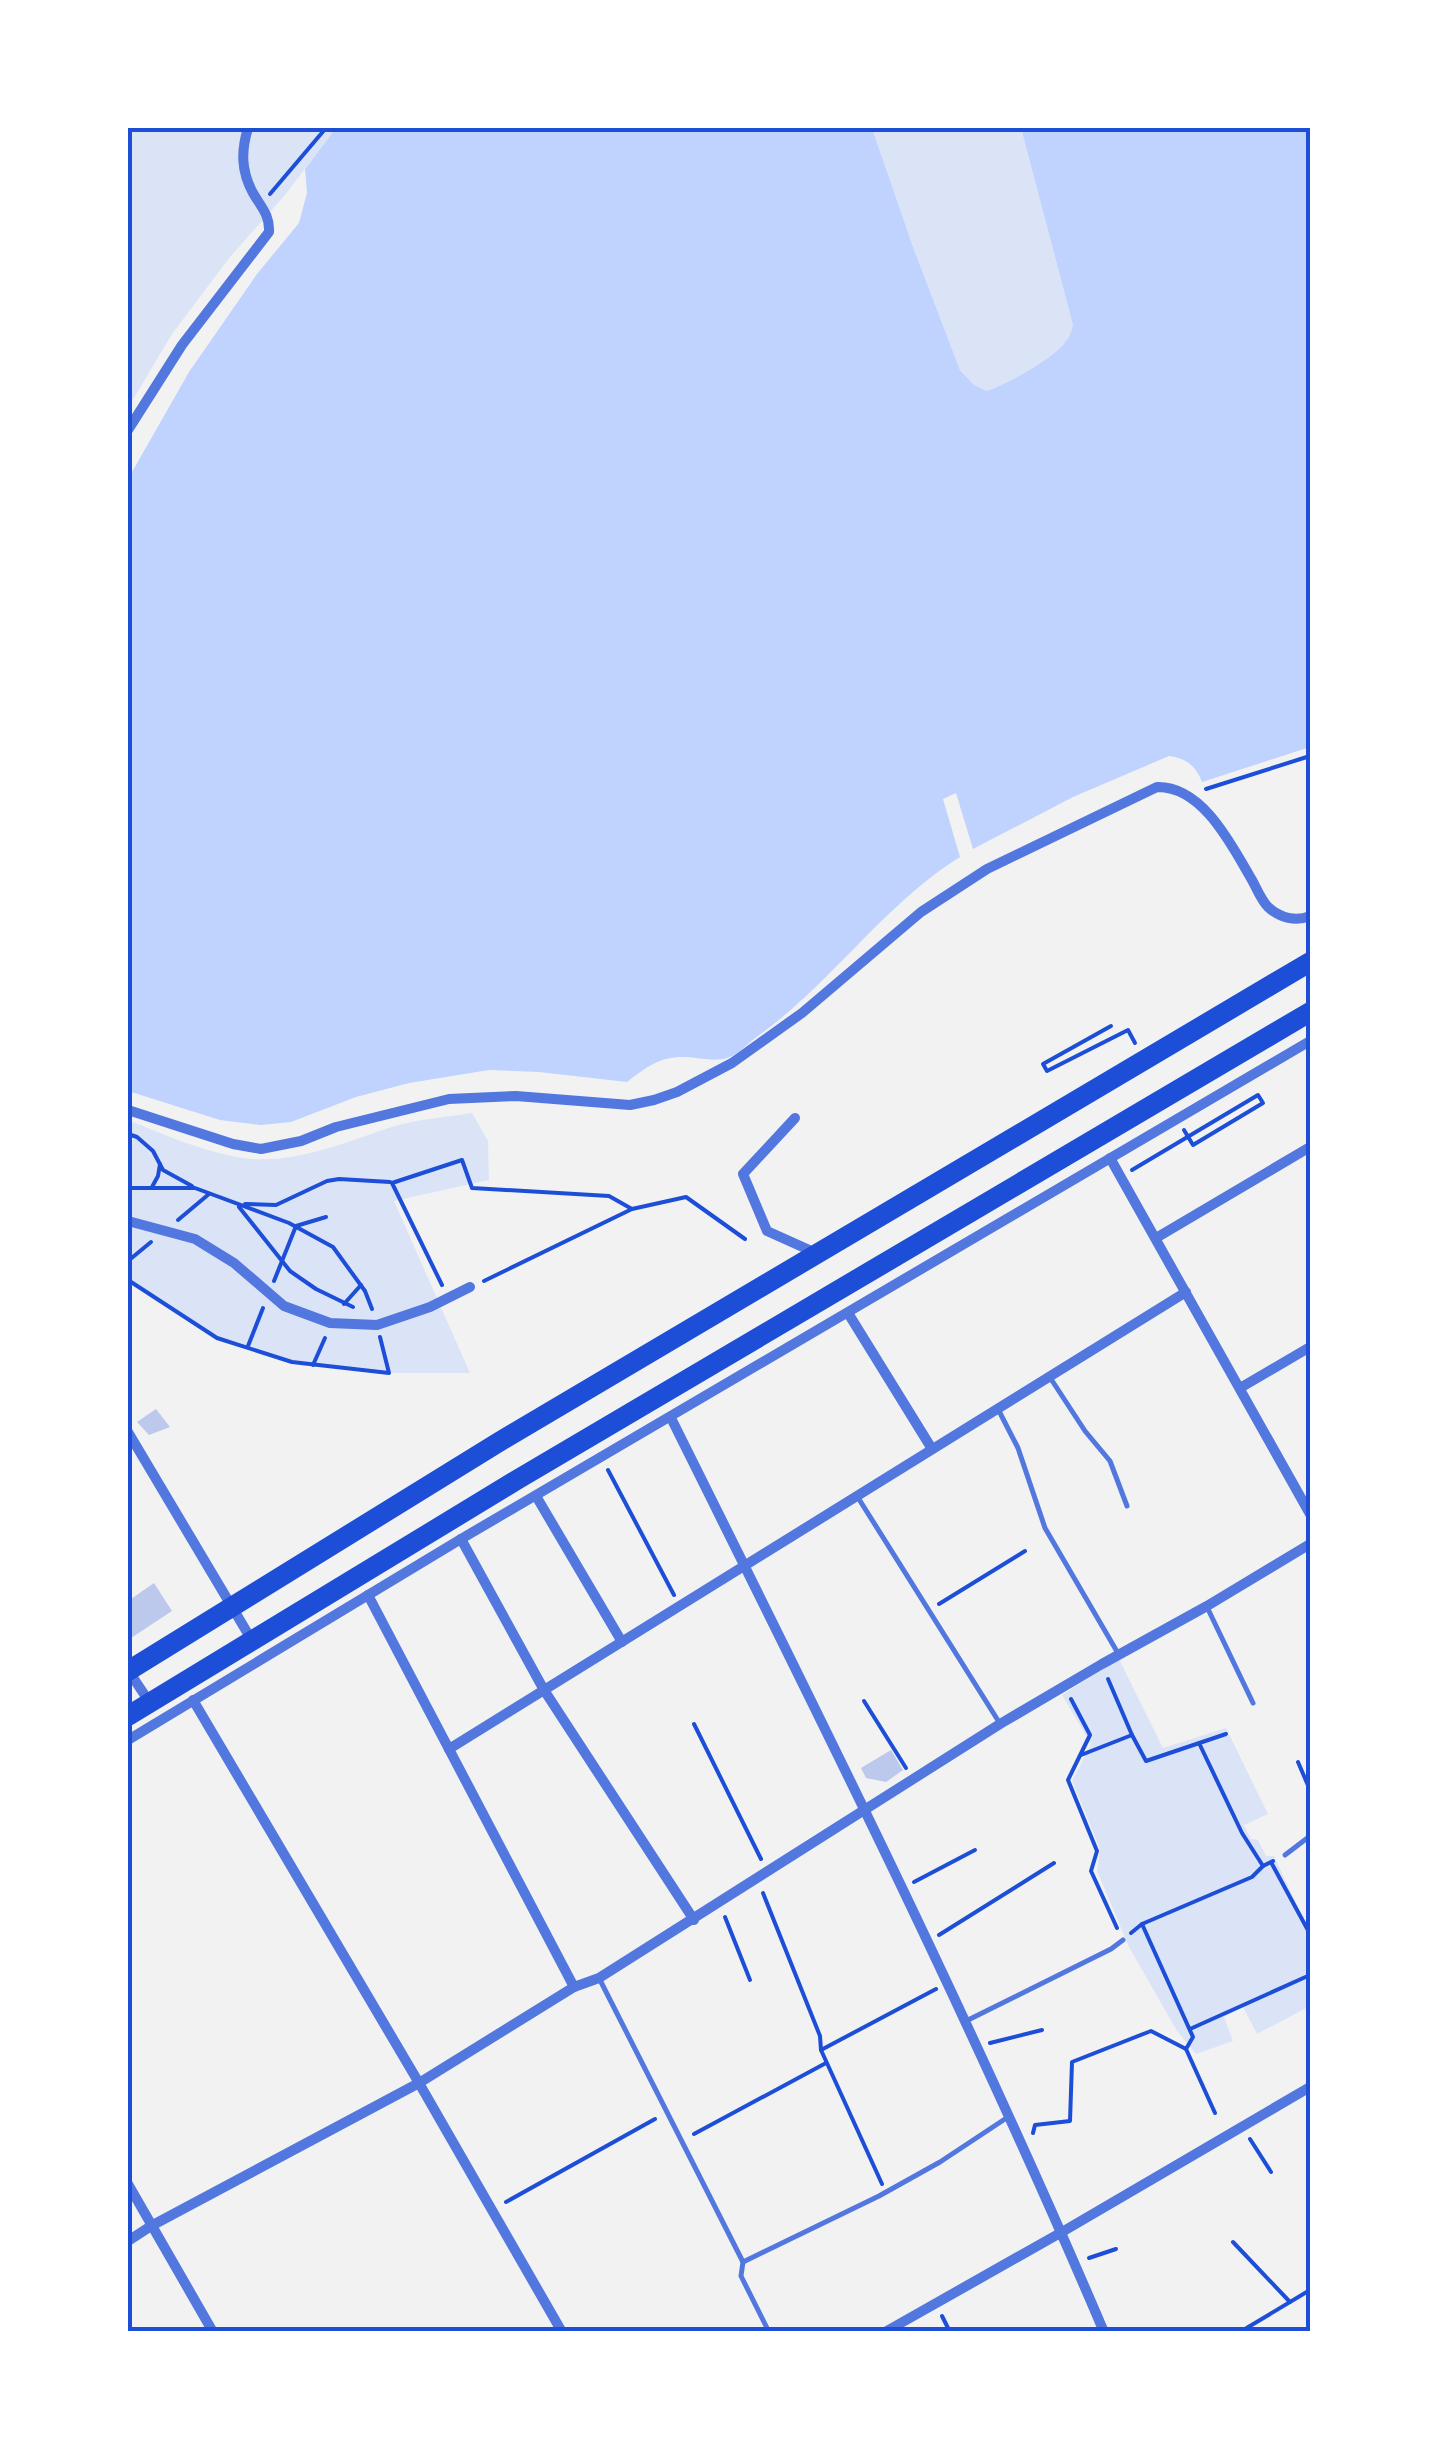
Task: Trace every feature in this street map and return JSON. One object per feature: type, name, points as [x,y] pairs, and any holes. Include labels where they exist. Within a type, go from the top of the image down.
[{"type":"highway","points":[[128,1670],[498,1442],[1310,962]]},
{"type":"highway","points":[[128,1716],[520,1478],[1310,1012]]},
{"type":"street","points":[[128,430],[182,344],[269,232],[268,215],[244,171],[243,146],[248,128]]},
{"type":"street","points":[[128,1110],[233,1144],[261,1148],[300,1141],[449,1099],[516,1096],[630,1105],[677,1092],[732,1063],[802,1013],[921,912],[987,869],[1157,787],[1171,787],[1190,797],[1218,824],[1266,906],[1283,917],[1301,920],[1310,916]]},
{"type":"street","points":[[128,1740],[461,1539],[1310,1041]]},
{"type":"street","points":[[795,1118],[743,1174],[766,1231],[817,1253]]},
{"type":"street","points":[[1156,1238],[1310,1147]]},
{"type":"street","points":[[1110,1158],[1310,1514]]},
{"type":"street","points":[[128,1221],[195,1240],[234,1263],[284,1306],[330,1323],[378,1325],[449,1299],[470,1287]]},
{"type":"street","points":[[449,1749],[1186,1292]]},
{"type":"street","points":[[848,1313],[932,1449]]},
{"type":"street","points":[[1240,1388],[1310,1347]]},
{"type":"street","points":[[671,1418],[902,1889],[1062,2232],[1104,2332]]},
{"type":"street","points":[[128,1432],[262,1658]]},
{"type":"street","points":[[536,1496],[622,1642]]},
{"type":"street","points":[[461,1539],[544,1690],[694,1920]]},
{"type":"street","points":[[128,2241],[419,2083],[574,1987],[599,1978],[1000,1724],[1310,1544]]},
{"type":"street","points":[[368,1595],[574,1987]]},
{"type":"street","points":[[128,1670],[161,1720]]},
{"type":"street","points":[[193,1700],[562,2332]]},
{"type":"street","points":[[886,2332],[1310,2087]]},
{"type":"street","points":[[128,2184],[213,2332]]},
{"type":"lane","points":[[1050,1376],[1110,1461],[1127,1506]]},
{"type":"lane","points":[[998,1409],[1018,1448],[1045,1528],[1119,1654]]},
{"type":"lane","points":[[857,1496],[1000,1724]]},
{"type":"lane","points":[[1207,1606],[1254,1703]]},
{"type":"lane","points":[[1285,1855],[1310,1836]]},
{"type":"lane","points":[[964,2022],[1111,1950],[1123,1940]]},
{"type":"lane","points":[[599,1978],[744,2262],[740,2276],[769,2332]]},
{"type":"lane","points":[[744,2262],[886,2192],[1008,2118]]},
{"type":"path","points":[[261,205],[326,128]]},
{"type":"path","points":[[1190,797],[1216,784],[1310,756]]},
{"type":"path","points":[[1111,1026],[1043,1064],[1047,1070],[1128,1030]]},
{"type":"path","points":[[1122,1177],[1258,1095],[1263,1103],[1193,1145]]},
{"type":"path","points":[[128,1134],[153,1151],[163,1170],[195,1188],[236,1203],[296,1226],[333,1247],[366,1291],[374,1314],[316,1289],[290,1271],[236,1203]]},
{"type":"path","points":[[236,1203],[276,1205],[327,1181],[392,1182],[462,1160],[472,1188],[609,1196],[632,1209]]},
{"type":"path","points":[[152,1187],[160,1164]]},
{"type":"path","points":[[392,1182],[449,1299]]},
{"type":"path","points":[[128,1188],[195,1188]]},
{"type":"path","points":[[470,1287],[632,1209],[686,1197],[745,1239]]},
{"type":"path","points":[[296,1226],[326,1217]]},
{"type":"path","points":[[128,1280],[217,1338],[292,1362],[389,1374],[378,1325]]},
{"type":"path","points":[[601,1457],[680,1606]]},
{"type":"path","points":[[928,1610],[1025,1551]]},
{"type":"path","points":[[1102,1664],[1146,1761],[1226,1734]]},
{"type":"path","points":[[1064,1686],[1090,1735],[1068,1780],[1097,1851],[1091,1871],[1123,1940]]},
{"type":"path","points":[[864,1701],[913,1780]]},
{"type":"path","points":[[694,1724],[762,1876],[820,2036],[826,2063],[886,2192]]},
{"type":"path","points":[[1082,1756],[1132,1735]]},
{"type":"path","points":[[1199,1743],[1242,1833],[1263,1866]]},
{"type":"path","points":[[1298,1762],[1310,1790]]},
{"type":"path","points":[[902,1889],[975,1850]]},
{"type":"path","points":[[1186,2049],[1193,2037],[1142,1924],[1252,1877],[1263,1866],[1285,1855]]},
{"type":"path","points":[[1272,1862],[1310,1934]]},
{"type":"path","points":[[926,1942],[1054,1863]]},
{"type":"path","points":[[719,1903],[750,1980]]},
{"type":"path","points":[[1190,2030],[1310,1975]]},
{"type":"path","points":[[821,2050],[946,1984]]},
{"type":"path","points":[[975,2047],[1042,2030]]},
{"type":"path","points":[[1027,2158],[1035,2125],[1070,2121],[1072,2062],[1152,2031],[1186,2049],[1215,2113]]},
{"type":"path","points":[[682,2140],[826,2063]]},
{"type":"path","points":[[492,2210],[668,2112]]},
{"type":"path","points":[[1242,2127],[1271,2172]]},
{"type":"path","points":[[1233,2242],[1290,2302]]},
{"type":"path","points":[[1075,2262],[1116,2249]]},
{"type":"path","points":[[1240,2332],[1310,2290]]},
{"type":"shaded area","points":[[128,128],[336,128],[172,334],[128,408]]},
{"type":"shaded area","points":[[872,128],[1021,128],[1073,325],[1067,339],[1052,355],[987,391],[974,385],[960,370]]},
{"type":"shaded area","points":[[472,1113],[488,1141],[489,1180],[394,1201],[470,1373],[389,1373],[292,1362],[217,1338],[128,1280],[128,1120],[209,1150],[237,1157],[278,1159],[404,1124]]},
{"type":"shaded area","points":[[1119,1659],[1163,1748],[1226,1728],[1268,1814],[1244,1825],[1266,1856],[1274,1856],[1310,1933],[1310,2006],[1257,2034],[1243,2007],[1224,2017],[1233,2041],[1196,2054],[1177,2031],[1129,1947],[1097,1871],[1100,1849],[1072,1781],[1091,1744],[1062,1695]]},
{"type":"water","points":[[336,128],[872,128],[960,370],[974,385],[987,391],[1052,355],[1067,339],[1073,325],[1021,128],[1310,128],[1310,747],[1202,782],[1190,764],[1169,756],[1073,797],[973,849],[956,793],[943,799],[960,857],[906,898],[785,1015],[727,1058],[667,1059],[627,1082],[489,1070],[409,1083],[356,1097],[291,1122],[261,1125],[220,1120],[128,1091],[128,479],[189,372],[257,274],[299,223],[307,193],[305,169]]},
{"type":"building","points":[[156,1409],[170,1427],[149,1435],[137,1422]]},
{"type":"building","points":[[154,1583],[172,1611],[128,1640],[128,1601]]},
{"type":"building","points":[[891,1750],[903,1770],[886,1782],[866,1778],[861,1768]]}]
